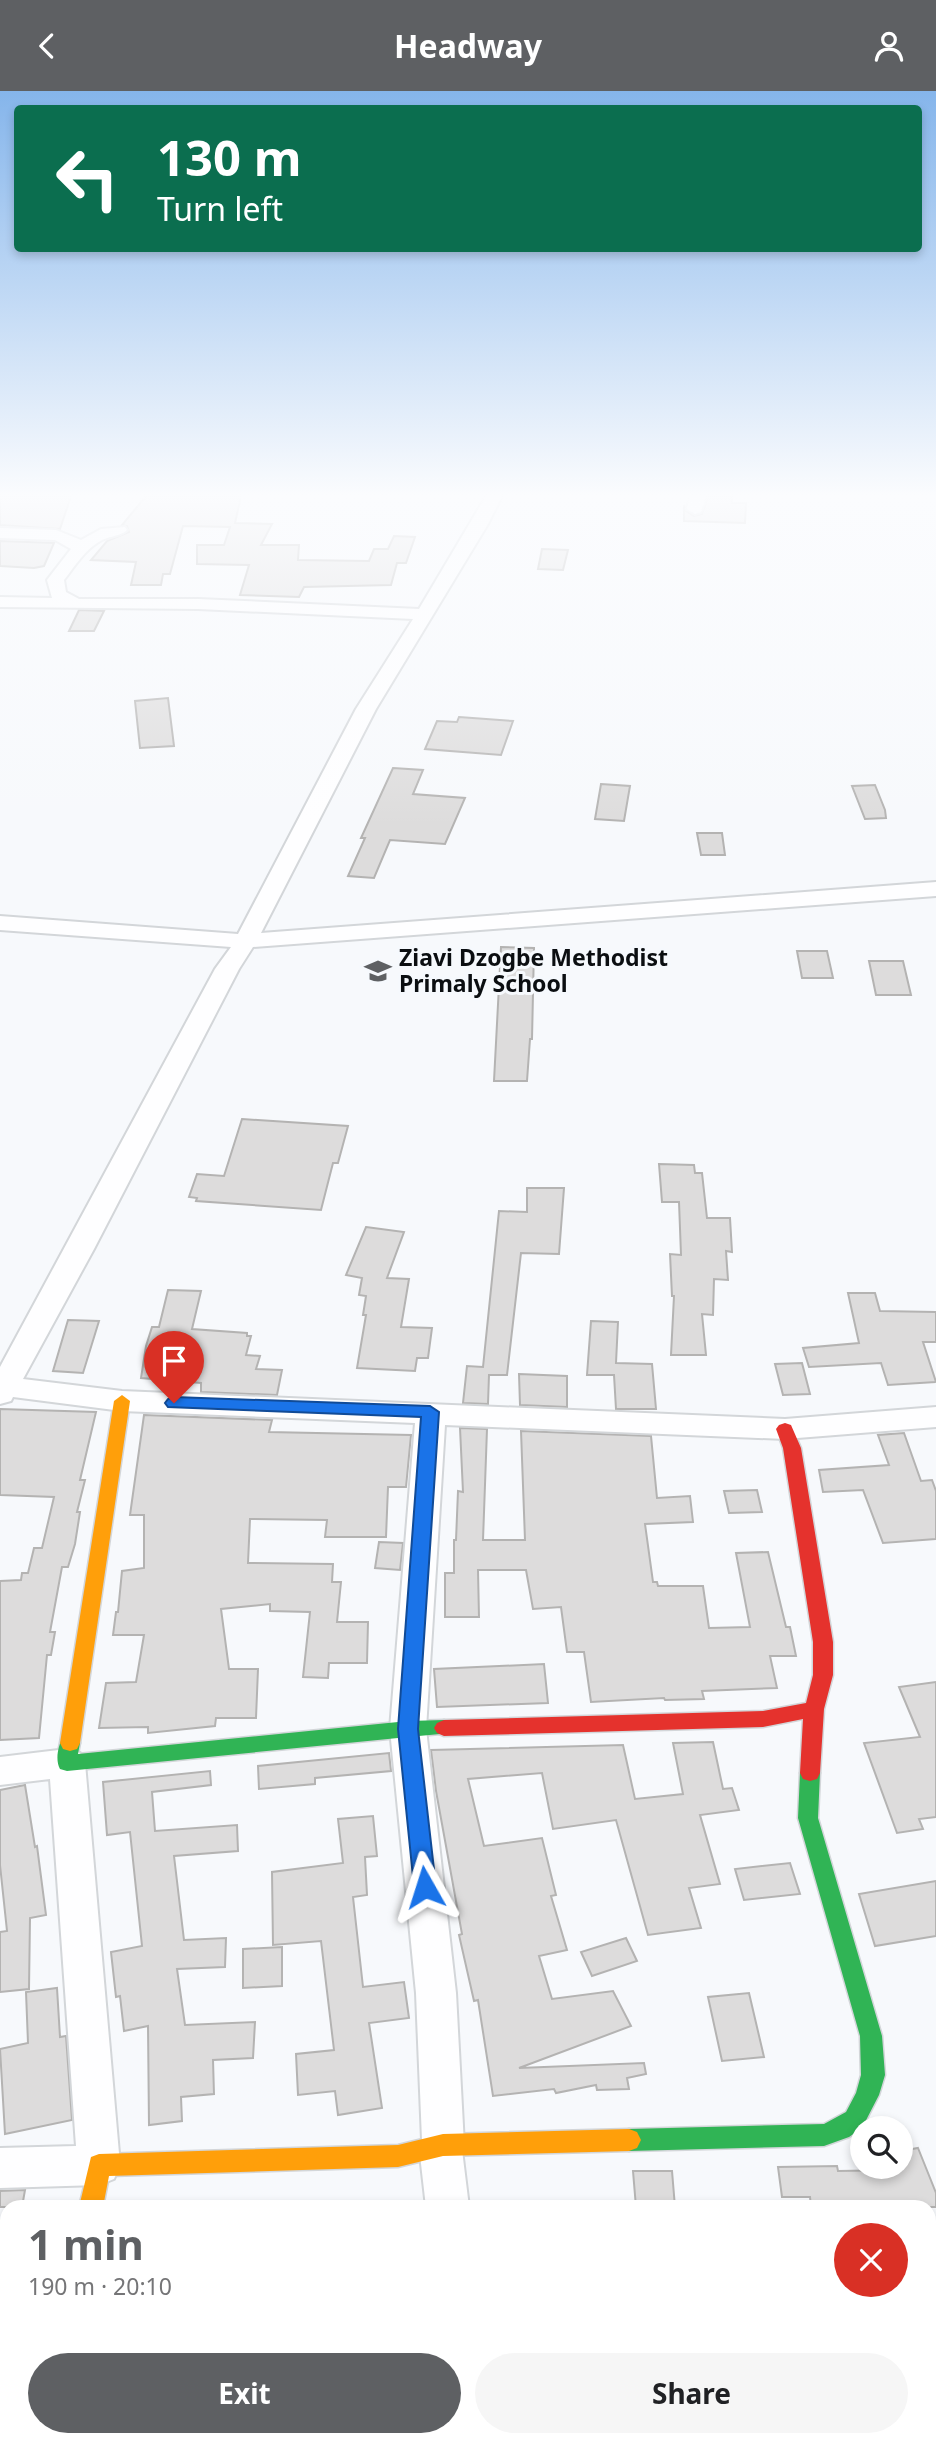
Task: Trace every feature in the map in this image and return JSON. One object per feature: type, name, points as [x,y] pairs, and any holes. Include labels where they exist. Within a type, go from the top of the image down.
[{"type":"street","points":[[241,606],[424,614]]},
{"type":"street","points":[[429,606],[366,709],[246,941],[214,993],[2,1389],[122,1401],[785,1429],[936,1417]]},
{"type":"street","points":[[0,923],[246,941],[936,889]]},
{"type":"street","points":[[92,2200],[99,2165],[66,1763],[122,1401]]},
{"type":"street","points":[[430,1412],[408,1729],[436,1993],[442,2145],[447,2200]]},
{"type":"street","points":[[0,2168],[398,2156],[442,2145],[824,2135],[855,2120],[873,2075],[871,2036],[808,1818],[814,1709],[823,1675],[823,1642],[792,1448],[785,1429]]},
{"type":"street","points":[[0,1771],[408,1729],[763,1719],[814,1709]]},
{"type":"building","points":[[79,610],[104,611],[94,631],[69,631]]},
{"type":"building","points":[[168,698],[174,746],[140,748],[135,701]]},
{"type":"building","points":[[459,717],[513,721],[501,755],[425,749],[437,721],[457,722]]},
{"type":"building","points":[[393,768],[423,770],[413,794],[465,798],[445,844],[390,840],[374,878],[348,876],[365,838],[361,838]]},
{"type":"building","points":[[601,784],[630,786],[624,821],[595,819]]},
{"type":"building","points":[[875,785],[886,818],[865,819],[852,786]]},
{"type":"building","points":[[697,833],[722,833],[725,855],[701,855]]},
{"type":"building","points":[[501,947],[534,948],[532,1039],[527,1081],[494,1081]]},
{"type":"building","points":[[797,951],[827,951],[833,978],[802,978]]},
{"type":"building","points":[[869,961],[903,961],[911,995],[876,995]]},
{"type":"building","points":[[242,1119],[348,1126],[338,1163],[333,1163],[321,1210],[196,1201],[197,1198],[189,1197],[197,1174],[224,1176]]},
{"type":"building","points":[[659,1164],[694,1165],[695,1173],[702,1173],[707,1218],[730,1218],[732,1252],[726,1251],[728,1280],[714,1279],[713,1315],[702,1314],[706,1355],[671,1355],[674,1296],[670,1254],[681,1255],[679,1202],[662,1202]]},
{"type":"building","points":[[527,1188],[564,1188],[559,1254],[521,1253],[507,1375],[489,1375],[488,1404],[463,1403],[467,1366],[483,1367],[499,1211],[527,1212]]},
{"type":"building","points":[[366,1227],[404,1232],[387,1278],[409,1279],[401,1327],[432,1328],[428,1358],[417,1358],[415,1371],[357,1368],[366,1315],[363,1315],[366,1296],[359,1295],[362,1278],[346,1275]]},
{"type":"building","points":[[168,1290],[201,1291],[192,1329],[247,1333],[247,1336],[251,1336],[246,1355],[260,1356],[256,1369],[282,1370],[277,1395],[201,1392],[201,1383],[141,1378],[146,1346],[152,1327],[159,1327]]},
{"type":"building","points":[[848,1293],[875,1293],[880,1311],[936,1312],[936,1342],[923,1342],[936,1382],[888,1385],[881,1363],[809,1367],[803,1348],[859,1343]]},
{"type":"building","points":[[68,1320],[99,1321],[83,1373],[53,1371]]},
{"type":"building","points":[[591,1321],[618,1322],[616,1363],[652,1364],[656,1409],[616,1409],[614,1375],[587,1375]]},
{"type":"building","points":[[802,1363],[810,1394],[783,1395],[775,1364]]},
{"type":"building","points":[[519,1374],[567,1376],[567,1407],[520,1405]]},
{"type":"building","points":[[0,1409],[96,1412],[80,1480],[85,1480],[77,1512],[80,1512],[75,1544],[68,1567],[62,1567],[50,1632],[55,1632],[51,1655],[47,1655],[39,1738],[0,1740],[0,1581],[21,1580],[22,1573],[28,1573],[34,1548],[42,1548],[54,1497],[0,1495]]},
{"type":"building","points":[[144,1415],[272,1420],[269,1432],[411,1435],[406,1487],[388,1487],[386,1537],[325,1537],[327,1520],[250,1519],[248,1563],[333,1564],[332,1582],[341,1582],[337,1622],[368,1622],[367,1663],[329,1663],[328,1678],[303,1677],[310,1612],[270,1611],[270,1604],[221,1609],[229,1669],[258,1669],[256,1718],[216,1718],[215,1726],[148,1733],[148,1727],[99,1728],[106,1683],[136,1682],[144,1635],[113,1635],[122,1571],[144,1568],[144,1515],[130,1515]]},
{"type":"building","points":[[460,1428],[487,1429],[483,1540],[525,1540],[521,1431],[651,1436],[657,1498],[690,1496],[693,1522],[645,1524],[653,1582],[657,1582],[658,1586],[703,1586],[709,1628],[750,1627],[736,1553],[768,1552],[786,1627],[790,1627],[796,1656],[770,1656],[777,1688],[702,1691],[704,1699],[591,1702],[584,1652],[567,1652],[561,1607],[533,1609],[526,1570],[478,1570],[479,1617],[445,1617],[445,1573],[454,1573],[458,1491],[463,1492]]},
{"type":"building","points":[[904,1433],[921,1481],[932,1480],[936,1491],[936,1539],[883,1543],[863,1490],[823,1492],[819,1470],[889,1465],[878,1435]]},
{"type":"building","points":[[757,1490],[762,1512],[729,1513],[724,1491]]},
{"type":"building","points":[[379,1542],[403,1543],[400,1570],[375,1568]]},
{"type":"building","points":[[544,1664],[548,1703],[437,1707],[434,1669]]},
{"type":"building","points":[[936,1682],[936,1817],[919,1819],[923,1829],[897,1833],[864,1743],[920,1737],[899,1687]]},
{"type":"building","points":[[713,1742],[723,1789],[732,1788],[739,1810],[700,1815],[720,1884],[689,1888],[701,1928],[648,1935],[616,1820],[553,1829],[542,1773],[468,1779],[484,1846],[542,1838],[556,1895],[551,1896],[567,1950],[539,1956],[552,1999],[613,1991],[631,2026],[519,2068],[644,2063],[646,2074],[627,2078],[629,2089],[597,2090],[596,2085],[556,2093],[554,2089],[493,2096],[478,2000],[474,2001],[459,1935],[462,1934],[431,1750],[623,1745],[635,1799],[683,1794],[673,1743]]},
{"type":"building","points":[[389,1753],[391,1771],[315,1778],[315,1784],[259,1789],[258,1766]]},
{"type":"building","points":[[210,1771],[211,1785],[152,1792],[155,1831],[237,1825],[238,1851],[174,1856],[184,1940],[226,1938],[225,1967],[177,1969],[185,2025],[255,2022],[253,2058],[213,2060],[214,2094],[181,2097],[182,2121],[149,2125],[148,2026],[124,2031],[120,1996],[116,1997],[111,1952],[142,1946],[130,1832],[107,1835],[103,1782]]},
{"type":"building","points":[[25,1785],[35,1847],[37,1846],[46,1915],[30,1918],[29,1989],[0,1992],[0,1932],[7,1931],[0,1865],[0,1790]]},
{"type":"building","points":[[373,1816],[377,1856],[365,1857],[367,1895],[353,1897],[363,1987],[404,1982],[409,2018],[369,2023],[382,2108],[338,2115],[335,2091],[298,2095],[296,2054],[334,2050],[321,1941],[273,1945],[272,1872],[343,1863],[338,1819]]},
{"type":"building","points":[[790,1863],[800,1894],[744,1900],[735,1869]]},
{"type":"building","points":[[936,1881],[936,1936],[875,1946],[859,1894]]},
{"type":"building","points":[[626,1938],[637,1961],[592,1976],[581,1952]]},
{"type":"building","points":[[282,1947],[282,1986],[243,1988],[243,1949]]},
{"type":"building","points":[[57,1988],[60,2037],[66,2036],[72,2120],[5,2134],[0,2049],[28,2043],[26,1992]]},
{"type":"building","points":[[749,1993],[764,2057],[722,2061],[708,1997]]},
{"type":"building","points":[[918,2148],[936,2193],[936,2200],[810,2200],[810,2197],[782,2197],[778,2167],[837,2166],[838,2171],[850,2171],[850,2179],[913,2179],[913,2149]]},
{"type":"building","points":[[633,2171],[672,2171],[674,2200],[635,2200]]},
{"type":"building","points":[[25,2190],[23,2200],[0,2200],[0,2191]]},
{"type":"traffic: fast","points":[[70,1743],[67,1763],[408,1729],[444,1728]]},
{"type":"traffic: fast","points":[[629,2140],[824,2135],[841,2129],[854,2120],[867,2095],[873,2075],[871,2036],[808,1818],[810,1773]]},
{"type":"traffic: slow","points":[[70,1743],[122,1401]]},
{"type":"traffic: slow","points":[[92,2200],[99,2165],[398,2156],[443,2145],[629,2140]]},
{"type":"traffic: jam","points":[[785,1429],[792,1448],[823,1642],[823,1675],[814,1709],[810,1773]]},
{"type":"traffic: jam","points":[[444,1728],[763,1719],[814,1709]]},
{"type":"place","name":"Ziavi Dzogbe Methodist Primaly School","points":[[378,971]]},
{"type":"route","points":[[174,1403],[430,1412],[408,1729],[425,1887]]}]
